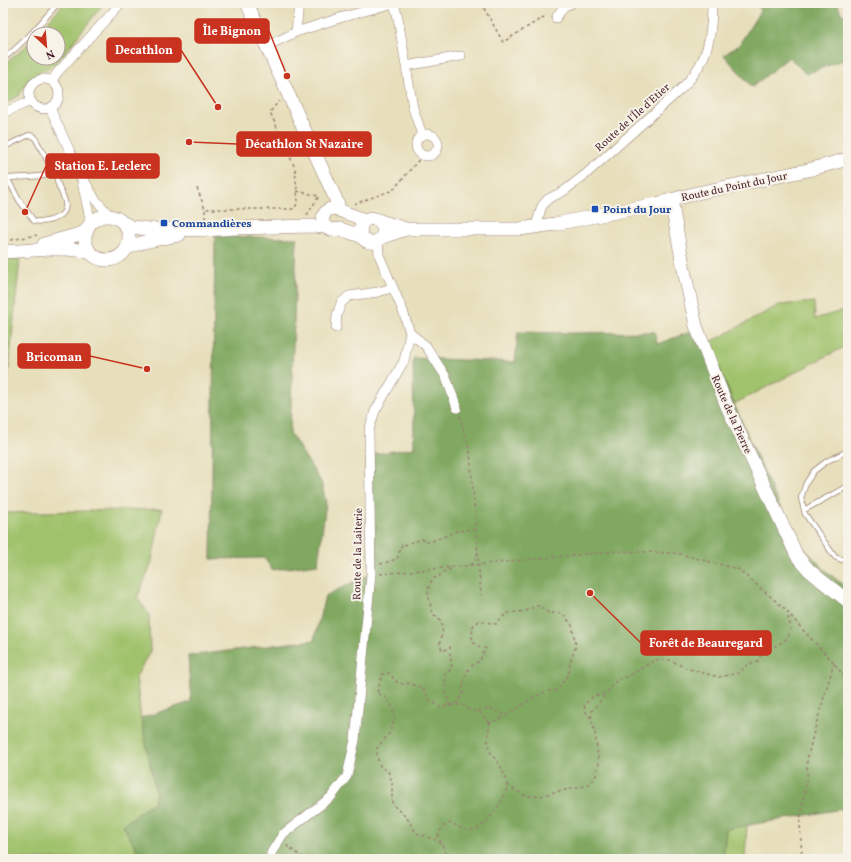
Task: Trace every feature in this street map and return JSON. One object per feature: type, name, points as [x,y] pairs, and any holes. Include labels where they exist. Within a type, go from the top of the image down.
[{"type":"main road","points":[[247,3],[332,193],[329,199],[332,214],[332,230],[340,229],[372,238],[383,233],[384,229],[380,221],[373,218],[366,220],[360,227],[360,231],[372,238]]},
{"type":"main road","name":"Route du Point du Jour","points":[[372,238],[406,229],[520,229],[537,227],[671,200],[697,193],[808,170],[848,159]]},
{"type":"main road","name":"Route de la Pierre","points":[[671,200],[696,326],[726,404],[797,556],[809,570],[848,601]]},
{"type":"main road","points":[[332,214],[366,220]]},
{"type":"main road","points":[[23,250],[80,234],[95,220],[103,217],[117,220],[132,227],[148,229],[179,229],[205,226],[237,228],[290,226],[332,214],[344,214],[345,223],[340,229]]},
{"type":"main road","points":[[88,228],[86,238],[87,246],[91,252],[104,261],[114,259],[122,255],[127,248],[129,239],[128,230],[117,220]]},
{"type":"main road","name":"Route du Point du Jour","points":[[380,221],[406,229]]},
{"type":"main road","points":[[127,248],[149,240],[178,236],[205,226]]},
{"type":"main road","points":[[3,252],[68,249],[85,250],[91,252]]},
{"type":"street","points":[[52,81],[57,72],[120,3]]},
{"type":"street","points":[[296,32],[299,3]]},
{"type":"street","points":[[267,46],[296,32],[394,3],[398,18],[413,108],[422,135]]},
{"type":"street","points":[[556,18],[564,6],[572,3]]},
{"type":"street","name":"Route de l'Île d'Etier","points":[[537,227],[542,206],[548,199],[564,190],[586,174],[680,90],[697,71],[707,49],[710,33],[712,3]]},
{"type":"street","points":[[406,66],[461,56]]},
{"type":"street","points":[[42,79],[52,81],[56,84],[59,90],[58,100],[55,105],[45,109],[35,106],[29,95],[32,85],[42,79]]},
{"type":"street","points":[[3,113],[32,102]]},
{"type":"street","points":[[50,108],[80,176],[95,199],[117,220]]},
{"type":"street","points":[[429,134],[433,136],[437,142],[437,149],[433,155],[426,157],[422,156],[416,148],[417,140],[422,135],[429,134]]},
{"type":"street","points":[[80,176],[90,219],[88,228]]},
{"type":"street","name":"Route de la Laiterie","points":[[271,859],[271,853],[283,834],[331,797],[347,776],[355,740],[371,574],[369,430],[375,411],[404,362],[410,334],[403,311],[392,288],[379,254],[370,246],[372,238]]},
{"type":"street","points":[[336,328],[337,315],[341,303],[349,296],[378,292],[392,288]]},
{"type":"street","points":[[410,334],[426,346],[446,377],[457,408]]},
{"type":"lane","points":[[3,59],[17,48],[39,26],[58,3]]},
{"type":"lane","points":[[3,150],[6,146],[29,135],[34,136],[51,167],[49,175]]},
{"type":"lane","points":[[57,175],[57,181],[66,204],[65,210],[60,216],[44,222],[34,221],[19,200],[5,176],[72,174],[80,176]]},
{"type":"lane","points":[[848,450],[827,461],[814,471],[806,483],[801,498],[804,514],[835,557],[842,560],[848,557]]},
{"type":"lane","points":[[804,510],[848,486]]},
{"type":"path","points":[[481,3],[503,42],[546,15],[556,18]]},
{"type":"path","points":[[205,209],[294,209],[298,202],[295,168],[270,112],[286,91]]},
{"type":"path","points":[[332,214],[393,190],[422,156]]},
{"type":"path","points":[[197,188],[205,209],[205,226]]},
{"type":"path","points":[[297,191],[319,196]]},
{"type":"path","points":[[3,316],[5,318],[6,336],[3,366]]},
{"type":"path","points":[[457,408],[470,452],[480,564],[481,594]]},
{"type":"path","points":[[371,574],[375,567],[379,564],[384,564],[397,558],[402,544],[422,539],[426,542],[432,541],[452,532],[477,529]]},
{"type":"path","points":[[470,565],[474,562],[478,549]]},
{"type":"path","points":[[371,574],[618,551],[676,553],[738,569],[785,609],[834,663],[848,682]]},
{"type":"path","points":[[449,706],[445,675],[452,668],[450,647],[443,651],[440,647],[443,630],[442,625],[440,619],[434,615],[432,610],[428,589],[433,578],[438,577],[455,567]]},
{"type":"path","points":[[449,706],[457,703],[463,693],[464,679],[468,670],[480,661],[482,654],[486,650],[485,648],[474,643],[472,638],[473,626],[480,621],[496,624],[508,613],[526,611],[536,606],[540,606],[546,611],[559,613],[565,616],[572,625],[576,646],[566,678],[555,691],[552,690],[542,692],[506,716],[490,723]]},
{"type":"path","points":[[507,786],[526,796],[541,796],[586,786],[596,778],[599,764],[595,733],[591,718],[592,711],[617,680],[628,676],[655,660],[670,660],[688,669],[699,670],[703,673],[719,677],[739,673],[748,664],[758,661],[761,655],[788,638],[791,627],[788,618],[792,618]]},
{"type":"path","points":[[802,859],[800,823],[807,775],[807,760],[834,663]]},
{"type":"path","points":[[441,844],[434,839],[416,833],[407,818],[392,804],[392,782],[388,771],[380,766],[377,757],[377,748],[391,731],[391,727],[395,720],[392,706],[382,694],[377,694],[382,674],[389,673],[397,682],[403,684],[408,683],[423,688],[428,698],[441,708],[462,704],[474,711],[490,709],[506,716]]},
{"type":"path","points":[[591,718],[586,712],[584,705],[594,696],[606,693]]},
{"type":"path","points":[[479,711],[490,723]]},
{"type":"path","points":[[446,859],[447,856],[438,836],[442,827],[451,823],[466,830],[476,829],[489,818],[499,804],[507,786],[500,765],[489,749],[488,736],[490,723]]},
{"type":"path","points":[[283,834],[288,847],[305,859]]},
{"type":"green space","points":[[64,3],[104,3],[66,51],[66,26],[44,26]]},
{"type":"green space","points":[[758,3],[837,3],[842,15],[848,15],[848,58],[806,74],[789,57],[752,87],[724,55],[739,45],[760,11]]},
{"type":"green space","points":[[26,46],[26,66],[51,66],[27,81],[19,96],[3,105],[3,65]]},
{"type":"green space","points":[[215,236],[297,238],[290,433],[321,482],[326,502],[318,564],[272,570],[265,558],[211,559]]},
{"type":"green space","points":[[3,259],[20,259],[3,425]]},
{"type":"green space","points":[[814,302],[815,319],[848,309],[848,345],[734,404],[709,343],[779,305]]},
{"type":"green space","points":[[693,331],[709,343],[768,482],[796,540],[825,570],[848,589],[848,808],[726,829],[723,859],[142,859],[123,825],[154,802],[156,793],[141,718],[191,702],[188,656],[314,640],[325,596],[370,574],[369,455],[414,448],[413,358],[515,362],[518,332],[655,332],[657,344]]},
{"type":"green space","points":[[162,509],[151,565],[137,598],[149,614],[150,651],[136,677],[141,718],[156,793],[154,802],[123,825],[142,859],[3,859],[3,513]]},
{"type":"green space","points":[[747,825],[745,859],[723,859],[726,829]]},
{"type":"place","name":"Île Bignon","points":[[287,76]]},
{"type":"place","name":"Decathlon","points":[[218,107]]},
{"type":"place","name":"Décathlon St Nazaire","points":[[189,142]]},
{"type":"place","name":"Point du Jour","points":[[595,209]]},
{"type":"place","name":"Station E. Leclerc","points":[[25,212]]},
{"type":"place","name":"Commandières","points":[[164,223]]},
{"type":"place","name":"Bricoman","points":[[147,369]]},
{"type":"place","name":"Forêt de Beauregard","points":[[590,593]]}]
